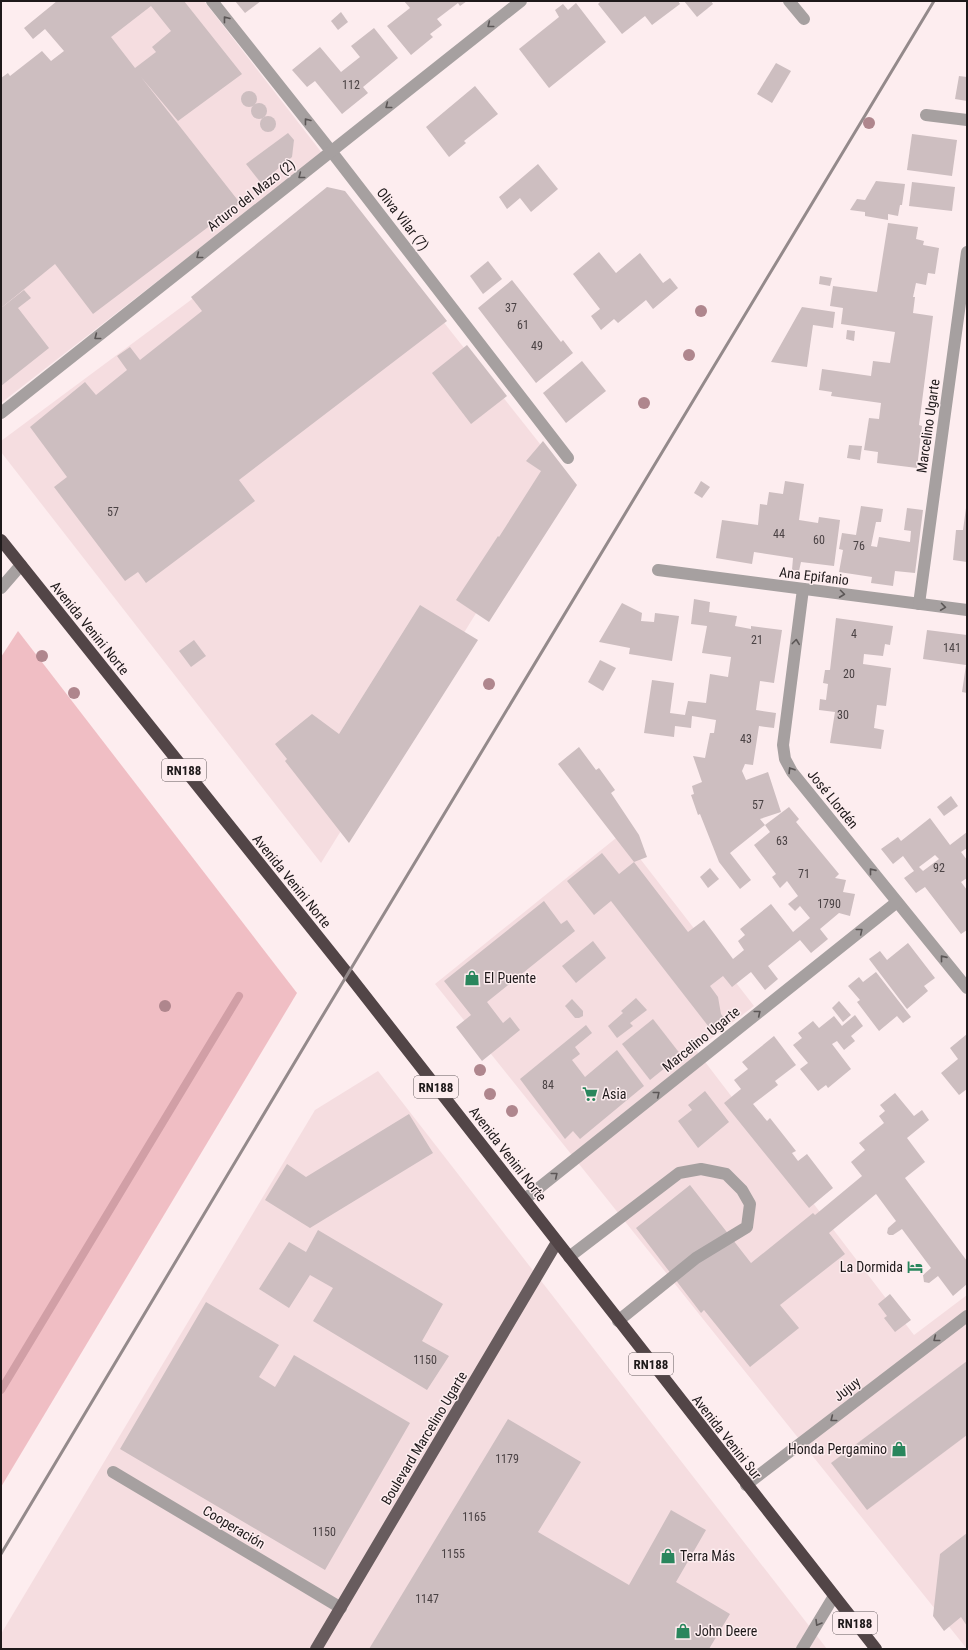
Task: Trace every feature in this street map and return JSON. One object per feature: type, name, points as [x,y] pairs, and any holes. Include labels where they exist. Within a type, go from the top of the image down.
[{"type":"highway","name":"Avenida Venini Norte","points":[[1,540],[343,968],[525,1199],[557,1242]]},
{"type":"highway","name":"Avenida Venini Sur","points":[[557,1242],[876,1649]]},
{"type":"main road","name":"Boulevard Marcelino Ugarte","points":[[316,1649],[557,1242]]},
{"type":"street","name":"Oliva Vilar (7)","points":[[212,1],[331,151],[568,458]]},
{"type":"street","name":"Arturo del Mazo (2)","points":[[1,413],[521,1]]},
{"type":"street","points":[[789,1],[804,19]]},
{"type":"street","points":[[926,115],[967,120]]},
{"type":"street","name":"Marcelino Ugarte","points":[[919,604],[967,252]]},
{"type":"street","points":[[1,588],[21,565]]},
{"type":"street","name":"Ana Epifanio","points":[[658,570],[967,610]]},
{"type":"street","name":"José Llordén","points":[[803,589],[783,745],[785,759],[792,772],[967,988]]},
{"type":"street","name":"Marcelino Ugarte","points":[[525,1199],[897,902]]},
{"type":"street","points":[[569,1257],[679,1173],[702,1169],[726,1174],[742,1190],[750,1204],[747,1227],[696,1258],[618,1321]]},
{"type":"street","name":"Jujuy","points":[[746,1485],[967,1316]]},
{"type":"street","name":"Cooperación","points":[[113,1472],[341,1608]]},
{"type":"street","points":[[802,1649],[834,1596]]},
{"type":"shaded area","points":[[139,1],[204,1],[322,153],[1,403],[1,108]]},
{"type":"shaded area","points":[[339,190],[563,473],[321,863],[1,452],[1,441]]},
{"type":"shaded area","points":[[18,631],[297,993],[1,1487],[1,657]]},
{"type":"shaded area","points":[[621,834],[754,1006],[696,1050],[914,1335],[967,1295],[967,1649],[435,984]]},
{"type":"shaded area","points":[[378,1071],[827,1649],[1,1649],[1,1634],[315,1110]]},
{"type":"building","points":[[57,1],[184,1],[242,74],[178,121],[141,77],[240,203],[93,314],[55,264],[1,308],[1,78],[8,73],[10,76],[42,51],[51,61],[64,51],[45,29],[33,39],[24,28]],"holes":[[[151,6],[171,31],[152,47],[156,52],[135,68],[111,37]]]},
{"type":"building","points":[[235,1],[261,1],[245,13]]},
{"type":"building","points":[[404,1],[467,1],[460,6],[458,3],[437,19],[442,25],[430,34],[433,37],[411,55],[387,26],[410,8]]},
{"type":"building","points":[[601,1],[678,1],[680,4],[652,25],[645,16],[622,34],[598,4]]},
{"type":"building","points":[[684,1],[711,1],[713,4],[697,17]]},
{"type":"building","points":[[576,3],[606,42],[549,88],[519,49],[559,17],[555,10],[563,4],[568,10]]},
{"type":"building","points":[[341,12],[348,22],[338,30],[331,21]]},
{"type":"building","points":[[374,28],[398,58],[363,87],[368,93],[342,114],[315,81],[307,87],[292,70],[320,47],[341,72],[360,57],[351,46]]},
{"type":"building","points":[[776,63],[791,71],[772,103],[757,94]]},
{"type":"building","points":[[959,76],[967,77],[967,101],[955,99]]},
{"type":"building","points":[[475,86],[498,114],[464,141],[466,143],[449,157],[426,127]]},
{"type":"building","points":[[249,91],[256,96],[257,99],[252,106],[249,107],[242,102],[241,99],[246,92]]},
{"type":"building","points":[[259,103],[266,108],[267,111],[262,118],[259,119],[252,114],[251,111],[256,104]]},
{"type":"building","points":[[268,116],[275,121],[276,124],[271,131],[268,132],[261,127],[260,124],[265,117]]},
{"type":"building","points":[[288,133],[294,140],[292,157],[261,183],[246,164]]},
{"type":"building","points":[[912,134],[957,140],[952,176],[907,170]]},
{"type":"building","points":[[538,164],[558,189],[531,212],[520,198],[507,209],[499,197]]},
{"type":"building","points":[[876,181],[905,184],[902,205],[900,205],[898,216],[888,214],[888,220],[865,216],[865,212],[850,210],[857,199],[865,200]]},
{"type":"building","points":[[912,182],[955,187],[952,211],[909,206]]},
{"type":"building","points":[[327,187],[345,191],[447,321],[239,480],[255,501],[146,583],[138,572],[125,581],[54,487],[67,477],[30,427],[85,382],[96,395],[127,370],[117,356],[130,347],[140,360],[202,311],[191,297]]},
{"type":"building","points":[[888,223],[918,227],[916,239],[924,241],[923,245],[939,248],[935,274],[928,273],[926,285],[916,283],[913,297],[915,297],[913,313],[933,316],[919,425],[922,426],[917,468],[877,463],[878,452],[864,450],[869,418],[879,419],[881,403],[831,396],[832,392],[819,390],[822,369],[871,376],[873,361],[890,363],[895,332],[841,324],[843,308],[830,306],[833,286],[877,292]]},
{"type":"building","points":[[599,252],[616,273],[640,253],[663,283],[670,278],[678,288],[653,309],[646,300],[618,323],[614,319],[601,330],[591,316],[600,309],[573,274]]},
{"type":"building","points":[[488,261],[502,279],[483,294],[470,276]]},
{"type":"building","points":[[820,276],[832,278],[830,286],[819,284]]},
{"type":"building","points":[[512,280],[561,342],[563,340],[573,353],[536,383],[478,308]]},
{"type":"building","points":[[24,290],[31,298],[18,308],[49,348],[1,386],[1,308]]},
{"type":"building","points":[[802,307],[835,312],[833,328],[813,325],[807,367],[771,362]]},
{"type":"building","points":[[847,330],[855,331],[854,341],[846,339]]},
{"type":"building","points":[[467,345],[507,396],[471,424],[432,373]]},
{"type":"building","points":[[582,361],[606,391],[566,423],[543,393]]},
{"type":"building","points":[[543,441],[577,485],[489,622],[456,600],[498,536],[499,537],[541,471],[526,461]]},
{"type":"building","points":[[849,445],[862,446],[860,460],[847,458]]},
{"type":"building","points":[[701,481],[710,487],[702,498],[694,493]]},
{"type":"building","points":[[785,481],[804,484],[799,520],[818,523],[819,517],[840,520],[834,566],[801,562],[799,571],[792,570],[793,558],[754,552],[752,564],[716,558],[722,520],[758,525],[760,504],[767,505],[769,492],[783,494]]},
{"type":"building","points":[[861,506],[883,509],[881,522],[876,522],[871,546],[877,547],[879,537],[910,542],[911,531],[904,530],[907,508],[923,510],[915,573],[895,571],[893,586],[871,583],[872,577],[839,572],[843,550],[839,549],[842,533],[856,535]]},
{"type":"building","points":[[966,508],[967,562],[953,560],[956,530],[963,530]]},
{"type":"building","points":[[694,599],[710,602],[709,612],[737,616],[735,626],[751,629],[751,626],[782,630],[774,683],[760,681],[756,710],[776,713],[774,728],[759,726],[753,765],[745,764],[742,771],[746,780],[768,772],[781,812],[760,819],[765,825],[730,853],[751,880],[740,889],[719,862],[700,814],[698,815],[691,795],[694,794],[692,786],[702,782],[693,756],[705,758],[710,733],[714,733],[716,720],[692,716],[691,728],[675,726],[674,737],[644,733],[652,680],[674,683],[670,713],[685,715],[688,701],[706,703],[710,674],[728,677],[731,657],[702,653],[707,626],[691,624]]},
{"type":"building","points":[[622,603],[642,613],[641,621],[654,622],[655,613],[679,616],[672,661],[629,654],[630,648],[599,642]]},
{"type":"building","points":[[420,605],[478,640],[349,843],[285,761],[287,759],[275,744],[312,714],[339,734]]},
{"type":"building","points":[[836,618],[893,626],[890,645],[885,644],[883,656],[864,654],[863,664],[891,668],[886,706],[877,705],[874,728],[884,730],[881,749],[830,743],[835,712],[819,710],[820,699],[826,700],[828,684],[823,683],[825,670],[830,670]]},
{"type":"building","points":[[927,630],[967,635],[967,693],[962,692],[966,665],[923,659]]},
{"type":"building","points":[[194,640],[206,656],[191,667],[179,651]]},
{"type":"building","points":[[600,660],[616,668],[603,691],[588,682]]},
{"type":"building","points":[[579,747],[596,770],[599,768],[615,790],[611,793],[639,835],[647,857],[634,862],[558,764]]},
{"type":"building","points":[[951,796],[958,806],[944,816],[937,807]]},
{"type":"building","points":[[789,807],[799,819],[796,822],[839,874],[835,878],[846,880],[843,892],[855,894],[850,916],[839,913],[820,929],[828,939],[811,953],[800,940],[768,966],[778,979],[765,990],[751,972],[732,987],[723,976],[710,986],[718,997],[721,1014],[726,1021],[712,1031],[611,901],[594,915],[567,881],[602,853],[619,874],[634,862],[688,932],[704,920],[733,959],[744,950],[738,941],[745,935],[740,929],[771,904],[793,932],[810,918],[800,906],[795,911],[788,904],[798,896],[787,881],[780,888],[772,877],[776,874],[754,845],[770,832],[765,825]]},
{"type":"building","points":[[930,818],[950,845],[967,832],[967,848],[961,852],[967,860],[967,878],[961,882],[967,890],[967,930],[961,934],[925,887],[916,893],[904,878],[914,871],[903,856],[893,864],[881,849],[898,837],[901,841]],"holes":[[[935,855],[939,859],[923,871],[919,867]]]},
{"type":"building","points":[[710,868],[719,879],[708,888],[700,877]]},
{"type":"building","points":[[544,901],[561,924],[567,920],[575,931],[487,1002],[503,1023],[510,1017],[520,1030],[482,1061],[456,1027],[471,1015],[444,981]]},
{"type":"building","points":[[593,941],[606,958],[576,983],[562,966]]},
{"type":"building","points":[[908,943],[935,978],[924,986],[928,991],[907,1009],[869,959],[880,951],[887,960]]},
{"type":"building","points":[[876,972],[911,1017],[903,1023],[897,1016],[879,1031],[857,1002],[860,1000],[848,986],[859,977],[863,982]]},
{"type":"building","points":[[636,998],[647,1010],[630,1023],[633,1026],[617,1038],[608,1026],[623,1013],[621,1011]]},
{"type":"building","points":[[572,999],[583,1011],[583,1016],[579,1018],[575,1018],[565,1006]]},
{"type":"building","points":[[839,1001],[851,1015],[843,1022],[832,1008]]},
{"type":"building","points":[[855,1015],[863,1026],[851,1036],[855,1041],[844,1050],[837,1041],[832,1044],[851,1069],[828,1088],[826,1085],[818,1091],[800,1069],[808,1063],[793,1045],[802,1038],[798,1033],[813,1021],[819,1028],[834,1016],[842,1026]]},
{"type":"building","points":[[653,1019],[681,1055],[650,1080],[622,1044]]},
{"type":"building","points":[[586,1025],[592,1033],[575,1047],[580,1054],[572,1060],[585,1077],[617,1050],[644,1086],[580,1139],[573,1131],[565,1139],[520,1079]]},
{"type":"building","points":[[967,1034],[967,1089],[959,1095],[941,1073],[958,1059],[950,1048]]},
{"type":"building","points":[[774,1036],[796,1065],[775,1081],[778,1085],[753,1104],[767,1121],[770,1118],[796,1151],[792,1153],[798,1161],[807,1154],[833,1188],[809,1208],[724,1103],[741,1089],[734,1080],[748,1069],[742,1062]]},
{"type":"building","points":[[705,1091],[729,1122],[698,1148],[678,1121],[692,1110],[688,1105]]},
{"type":"building","points":[[895,1093],[914,1116],[922,1110],[929,1120],[907,1138],[925,1162],[905,1178],[967,1261],[967,1284],[953,1296],[938,1276],[929,1283],[924,1282],[923,1275],[931,1268],[902,1229],[893,1235],[889,1235],[887,1233],[888,1228],[896,1221],[876,1194],[829,1233],[845,1254],[780,1305],[799,1328],[750,1367],[704,1310],[701,1313],[636,1228],[690,1185],[751,1263],[813,1213],[815,1215],[862,1176],[851,1162],[865,1150],[859,1143],[884,1123],[879,1116],[885,1111],[880,1105]]},
{"type":"building","points":[[409,1114],[433,1153],[310,1228],[265,1200],[287,1164],[306,1177]]},
{"type":"building","points":[[318,1230],[443,1304],[422,1341],[449,1356],[427,1390],[313,1321],[333,1288],[310,1275],[289,1308],[259,1289],[289,1242],[306,1252]]},
{"type":"building","points":[[890,1294],[911,1320],[895,1332],[884,1318],[887,1316],[878,1304]]},
{"type":"building","points":[[206,1302],[279,1345],[259,1377],[275,1387],[294,1355],[410,1423],[325,1570],[120,1449]]},
{"type":"building","name":"Honda Pergamino","points":[[967,1361],[967,1435],[867,1510],[831,1463]]},
{"type":"building","points":[[508,1419],[581,1462],[538,1532],[629,1585],[671,1510],[706,1530],[676,1582],[730,1614],[709,1649],[369,1649]]},
{"type":"building","points":[[967,1533],[967,1626],[961,1617],[944,1631],[933,1616],[940,1554]]},
{"type":"waterway","points":[[1,1390],[239,996]]},
{"type":"railway","points":[[1,1554],[317,1025],[934,1]]},
{"type":"place","name":"El Puente","points":[[472,978]]},
{"type":"place","name":"Asia","points":[[590,1094]]},
{"type":"place","name":"La Dormida","points":[[915,1267]]},
{"type":"place","name":"Honda Pergamino","points":[[899,1449]]},
{"type":"place","name":"Terra Más","points":[[668,1556]]},
{"type":"place","name":"John Deere","points":[[683,1631]]}]
